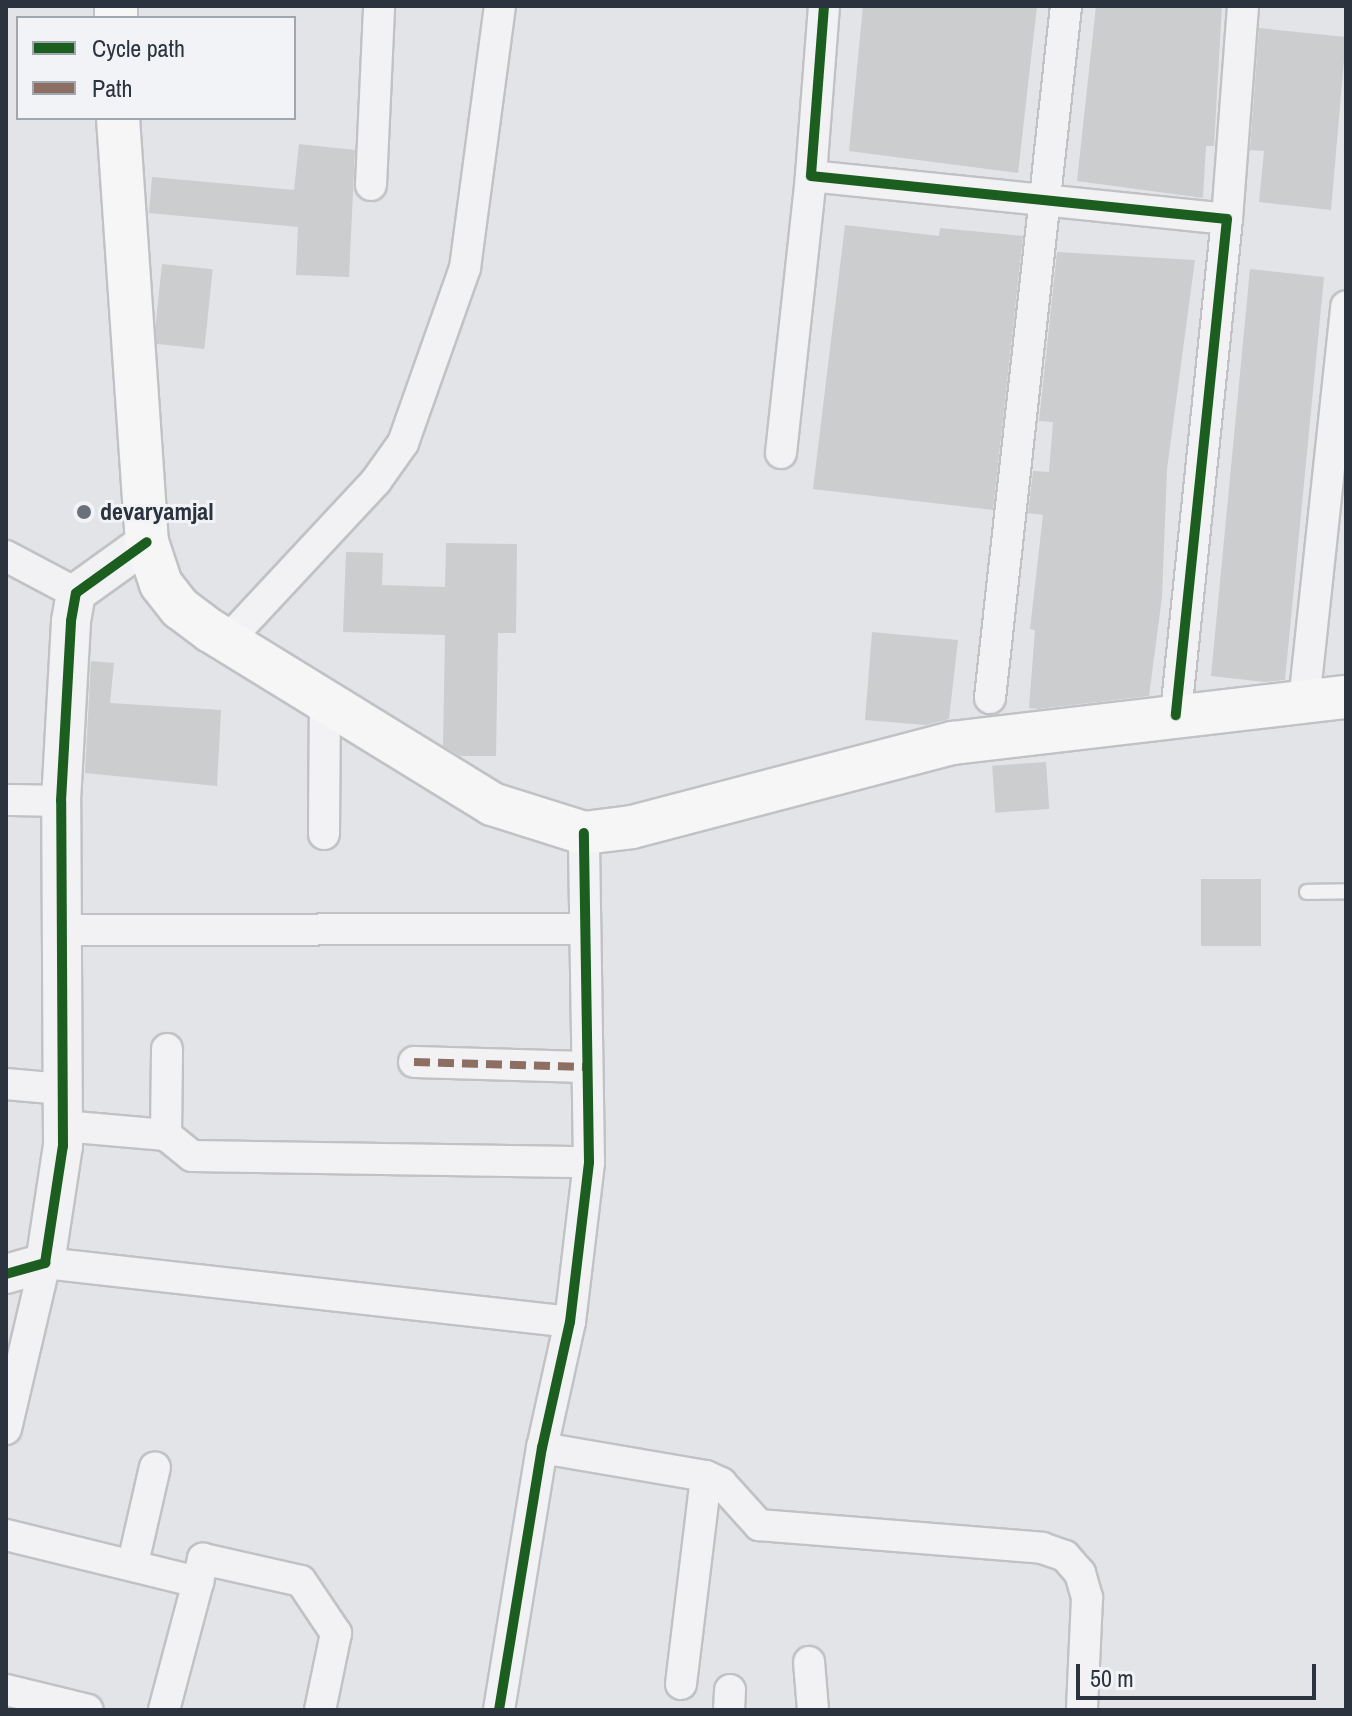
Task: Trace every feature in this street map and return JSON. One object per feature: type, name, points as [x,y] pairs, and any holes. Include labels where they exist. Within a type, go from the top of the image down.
[{"type":"main road","points":[[118,120],[147,542],[161,584],[180,608],[227,641],[492,804],[584,833],[632,827],[953,743],[1346,697]]},
{"type":"street","points":[[371,185],[379,6]]},
{"type":"street","points":[[227,641],[376,481],[403,443],[465,268],[500,6]]},
{"type":"street","points":[[781,453],[811,176],[824,6]]},
{"type":"street","points":[[990,698],[1066,6]]},
{"type":"street","points":[[1176,715],[1227,219],[1243,6]]},
{"type":"street","points":[[811,176],[1045,205],[1227,219]]},
{"type":"street","points":[[1304,702],[1346,306]]},
{"type":"street","points":[[76,593],[147,542]]},
{"type":"street","points":[[6,556],[76,593]]},
{"type":"street","points":[[6,1429],[45,1263],[63,1126],[61,801],[76,593]]},
{"type":"street","points":[[324,834],[325,702]]},
{"type":"street","points":[[6,800],[61,801]]},
{"type":"street","points":[[499,1710],[542,1448],[570,1322],[589,1162],[583,929],[584,833]]},
{"type":"street","points":[[61,930],[583,929]]},
{"type":"street","points":[[166,1135],[167,1049]]},
{"type":"street","points":[[414,1062],[586,1067]]},
{"type":"street","points":[[6,1084],[62,1089]]},
{"type":"street","points":[[63,1126],[166,1135],[192,1156],[589,1162]]},
{"type":"street","points":[[6,1274],[45,1263],[570,1322]]},
{"type":"street","points":[[542,1448],[706,1476],[721,1483],[759,1525],[1042,1548],[1065,1556],[1080,1573],[1087,1598],[1082,1710]]},
{"type":"street","points":[[133,1563],[155,1467]]},
{"type":"street","points":[[681,1684],[706,1476]]},
{"type":"street","points":[[6,1535],[133,1563],[198,1582]]},
{"type":"street","points":[[164,1710],[203,1559],[301,1581],[336,1633],[320,1710]]},
{"type":"street","points":[[809,1662],[813,1710]]},
{"type":"street","points":[[6,1690],[88,1710]]},
{"type":"lane","points":[[1307,892],[1346,891]]},
{"type":"building","points":[[863,6],[1037,6],[1018,173],[849,151]]},
{"type":"building","points":[[1096,6],[1222,6],[1214,146],[1206,146],[1203,198],[1077,181]]},
{"type":"building","points":[[1259,28],[1346,37],[1331,210],[1259,202],[1264,151],[1250,150]]},
{"type":"building","points":[[299,144],[355,150],[349,277],[296,275],[298,227],[149,213],[152,177],[294,190]]},
{"type":"building","points":[[845,225],[939,236],[940,228],[1023,236],[993,510],[813,489]]},
{"type":"building","points":[[1057,252],[1195,260],[1167,469],[1162,597],[1149,696],[1038,709],[1029,708],[1035,630],[1030,629],[1043,515],[1028,513],[1033,471],[1049,472],[1053,422],[1039,421]]},
{"type":"building","points":[[162,264],[213,269],[204,349],[154,344]]},
{"type":"building","points":[[1250,269],[1324,277],[1285,680],[1265,682],[1211,676]]},
{"type":"building","points":[[446,543],[517,544],[516,633],[498,633],[496,756],[460,756],[443,746],[445,635],[343,632],[346,552],[383,553],[382,585],[445,587]]},
{"type":"building","points":[[872,632],[958,640],[949,719],[926,725],[865,720]]},
{"type":"building","points":[[91,661],[114,663],[110,703],[221,710],[217,786],[85,773]]},
{"type":"building","points":[[1046,762],[1049,809],[995,813],[992,766]]},
{"type":"building","points":[[1201,879],[1261,879],[1261,946],[1201,946]]},
{"type":"marked path","points":[[414,1062],[586,1067]]},
{"type":"cycle path","points":[[824,6],[811,176],[1227,219],[1176,715]]},
{"type":"cycle path","points":[[6,1274],[45,1263],[63,1146],[61,801],[71,621],[76,593],[147,542]]},
{"type":"cycle path","points":[[499,1710],[542,1448],[570,1322],[589,1162],[584,833]]},
{"type":"place","name":"devaryamjal","points":[[84,512]]}]
